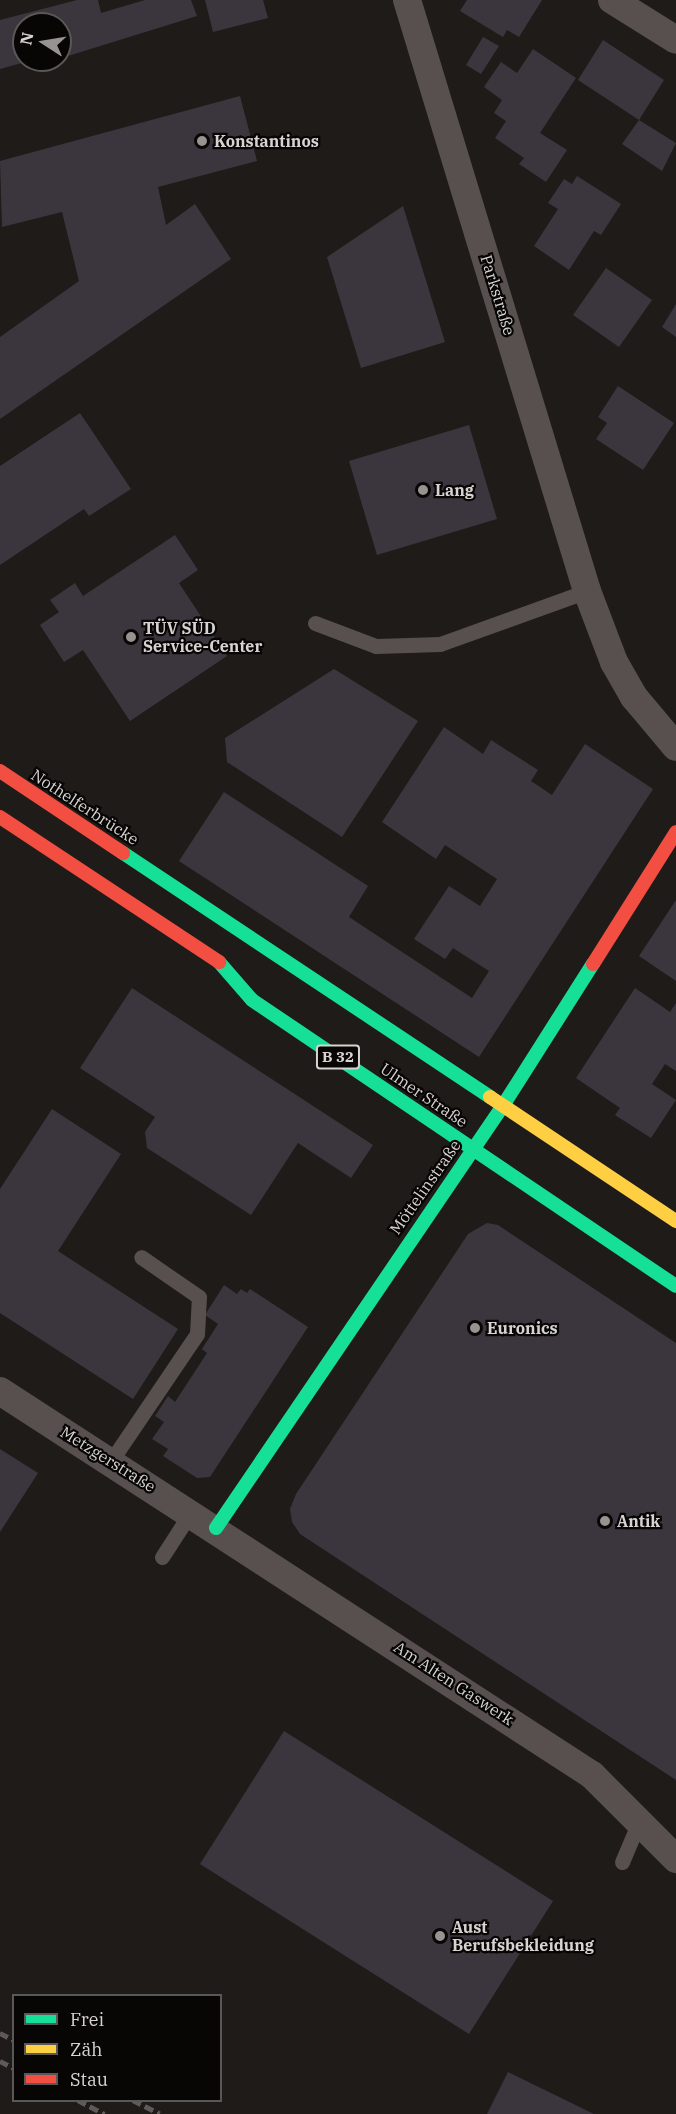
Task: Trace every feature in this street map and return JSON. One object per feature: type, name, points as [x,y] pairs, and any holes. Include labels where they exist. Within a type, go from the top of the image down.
[{"type":"main road","name":"Nothelferbrücke","points":[[0,771],[504,1104]]},
{"type":"main road","name":"Ulmer Straße","points":[[0,818],[212,955],[252,1000],[676,1286]]},
{"type":"main road","name":"Möttelinstraße","points":[[216,1528],[504,1104],[676,832]]},
{"type":"main road","points":[[504,1104],[676,1221]]},
{"type":"street","name":"Parkstraße","points":[[407,0],[587,591],[614,662],[629,688],[676,747]]},
{"type":"street","points":[[612,0],[676,40]]},
{"type":"street","name":"Metzgerstraße","points":[[0,1391],[216,1528]]},
{"type":"street","name":"Am Alten Gaswerk","points":[[216,1528],[592,1775],[676,1858]]},
{"type":"lane","points":[[315,624],[376,646],[440,644],[587,591]]},
{"type":"lane","points":[[111,1461],[197,1334],[199,1297],[141,1257]]},
{"type":"lane","points":[[162,1557],[191,1512]]},
{"type":"lane","points":[[622,1862],[639,1822]]},
{"type":"building","points":[[77,0],[98,0],[101,13],[145,0],[191,0],[197,16],[72,55],[72,12],[31,12]]},
{"type":"building","points":[[205,0],[263,0],[268,18],[213,32]]},
{"type":"building","points":[[467,0],[542,0],[519,37],[507,30],[503,37],[460,11]]},
{"type":"building","points":[[12,17],[12,66],[0,69],[0,20]]},
{"type":"building","points":[[483,37],[499,46],[481,74],[466,65]]},
{"type":"building","points":[[603,40],[664,80],[639,120],[578,80]]},
{"type":"building","points":[[533,49],[576,78],[540,133],[567,150],[546,182],[519,164],[524,158],[495,138],[506,121],[494,113],[502,100],[484,87],[501,62],[517,73]]},
{"type":"building","points":[[240,96],[257,161],[158,187],[166,225],[195,204],[231,259],[0,419],[0,337],[79,281],[62,212],[2,227],[0,161]]},
{"type":"building","points":[[639,120],[676,143],[662,171],[622,144]]},
{"type":"building","points":[[577,176],[621,204],[601,235],[594,231],[569,270],[534,246],[558,209],[548,203],[564,179],[572,184]]},
{"type":"building","points":[[403,206],[445,342],[361,368],[327,257]]},
{"type":"building","points":[[606,268],[652,300],[619,347],[573,315]]},
{"type":"building","points":[[676,304],[676,337],[662,327]]},
{"type":"building","points":[[618,386],[674,423],[643,470],[596,439],[607,423],[598,417]]},
{"type":"building","points":[[80,413],[131,489],[89,516],[84,509],[0,565],[0,466]]},
{"type":"building","name":"Lang","points":[[469,425],[497,519],[377,555],[349,461]]},
{"type":"building","name":"TÜV SÜD Service-Center","points":[[175,535],[198,570],[179,583],[227,656],[130,721],[83,650],[64,662],[40,625],[59,612],[50,600],[75,583],[83,596]]},
{"type":"building","points":[[334,669],[418,721],[342,837],[227,762],[225,738]]},
{"type":"building","points":[[444,727],[483,754],[491,740],[538,770],[531,781],[552,795],[585,744],[653,789],[479,1057],[179,861],[224,792],[368,886],[349,917],[472,998],[489,971],[453,948],[445,959],[414,939],[449,886],[480,906],[497,879],[445,845],[436,859],[382,822]]},
{"type":"building","points":[[676,900],[676,981],[639,956]]},
{"type":"building","points":[[132,988],[373,1145],[351,1178],[298,1143],[251,1215],[147,1148],[145,1132],[155,1117],[80,1068]]},
{"type":"building","points":[[635,988],[670,1012],[676,1003],[676,1071],[665,1064],[652,1084],[676,1100],[651,1138],[615,1115],[620,1108],[576,1078]]},
{"type":"building","points":[[52,1109],[121,1154],[58,1251],[178,1329],[133,1399],[0,1313],[0,1189]]},
{"type":"building","points":[[487,1223],[498,1225],[676,1343],[676,1780],[300,1534],[292,1522],[290,1509],[296,1494],[468,1234]]},
{"type":"building","points":[[224,1285],[237,1294],[241,1289],[247,1293],[250,1289],[308,1327],[210,1477],[197,1478],[163,1456],[168,1449],[152,1439],[164,1422],[155,1416],[168,1396],[175,1402],[207,1353],[202,1349],[218,1324],[205,1315]]},
{"type":"building","points":[[0,1449],[38,1473],[0,1532]]},
{"type":"building","points":[[284,1731],[553,1901],[469,2034],[200,1864]]},
{"type":"building","points":[[508,2072],[594,2114],[487,2114]]},
{"type":"railway","points":[[0,2033],[12,2039]]},
{"type":"railway","points":[[0,2061],[12,2067]]},
{"type":"railway","points":[[82,2102],[104,2114]]},
{"type":"railway","points":[[137,2102],[160,2114]]},
{"type":"traffic: fast","points":[[123,853],[490,1097]]},
{"type":"traffic: fast","points":[[219,962],[252,1000],[676,1286]]},
{"type":"traffic: fast","points":[[216,1528],[504,1104],[593,964]]},
{"type":"traffic: slow","points":[[490,1097],[676,1221]]},
{"type":"traffic: jam","points":[[0,771],[123,853]]},
{"type":"traffic: jam","points":[[0,817],[219,962]]},
{"type":"traffic: jam","points":[[593,964],[676,832]]},
{"type":"place","name":"Konstantinos","points":[[202,141]]},
{"type":"place","name":"Lang","points":[[423,490]]},
{"type":"place","name":"TÜV SÜD Service-Center","points":[[131,637]]},
{"type":"place","name":"Euronics","points":[[475,1328]]},
{"type":"place","name":"Antik","points":[[605,1521]]},
{"type":"place","name":"Aust Berufsbekleidung","points":[[440,1936]]}]
